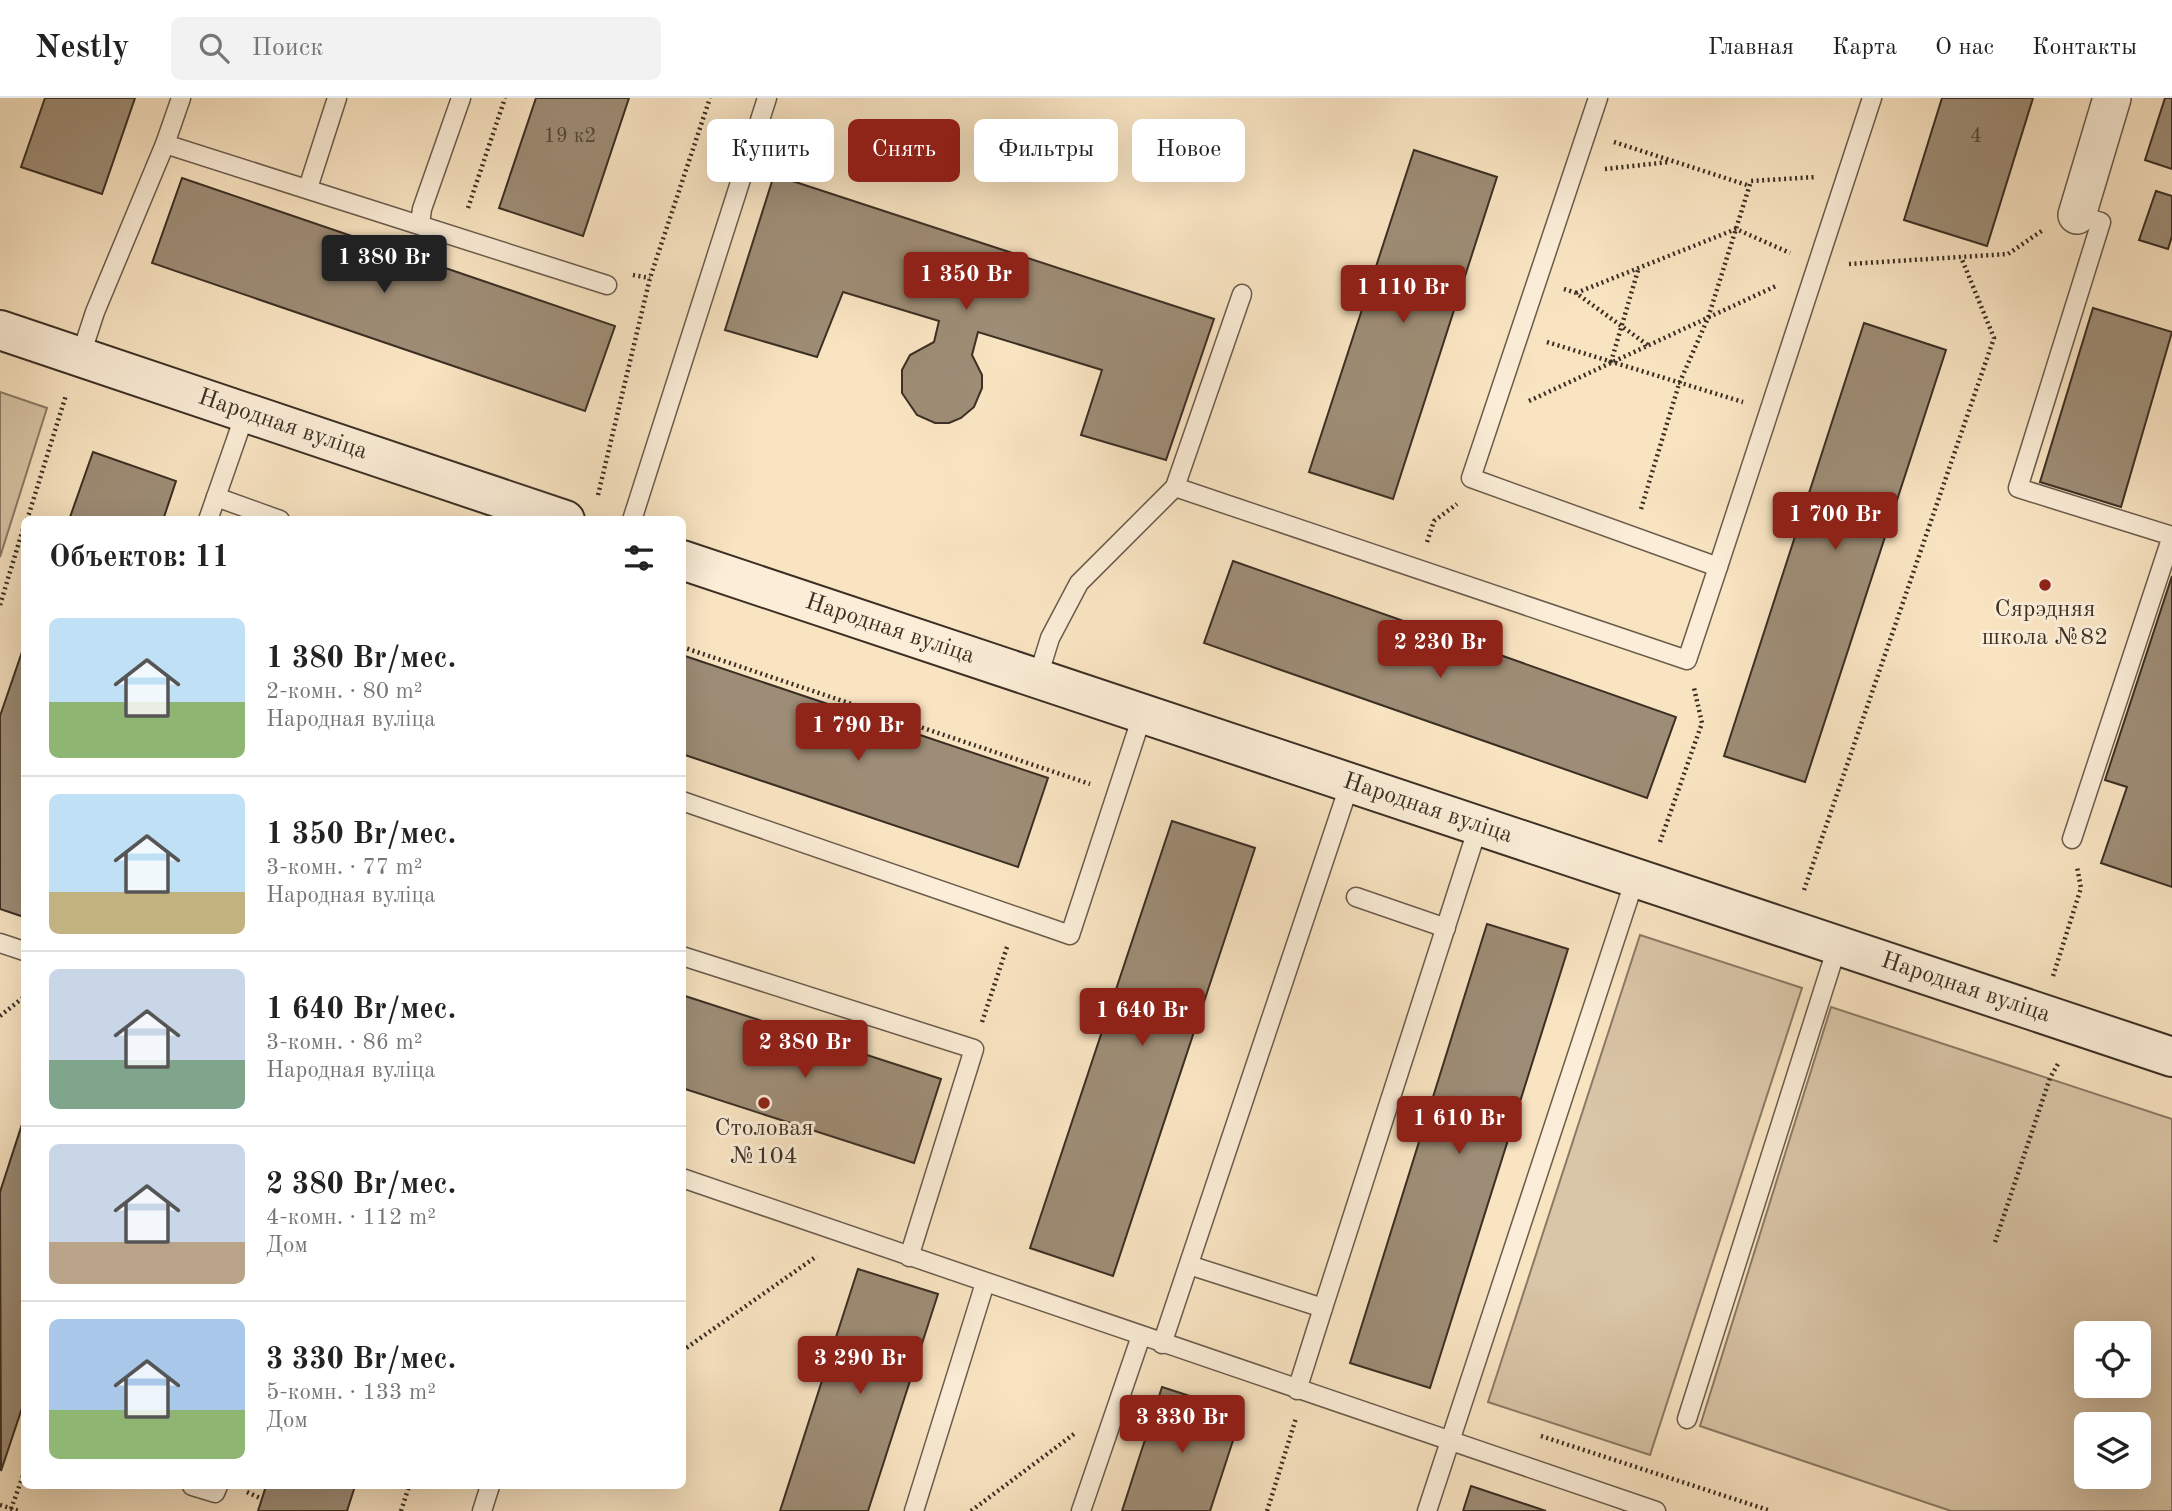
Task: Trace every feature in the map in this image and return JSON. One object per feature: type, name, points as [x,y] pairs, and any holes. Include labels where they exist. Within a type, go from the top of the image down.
[{"type":"street","points":[[2077,215],[2112,98]]},
{"type":"street","name":"Народная вуліца","points":[[0,330],[245,414],[580,513]]},
{"type":"street","name":"Народная вуліца","points":[[686,561],[2172,1057]]},
{"type":"lane","points":[[79,358],[181,98]]},
{"type":"lane","points":[[307,188],[337,98]]},
{"type":"lane","points":[[420,224],[422,209],[461,98]]},
{"type":"lane","points":[[633,516],[767,98]]},
{"type":"lane","points":[[1598,98],[1471,478],[1718,567]]},
{"type":"lane","points":[[1175,487],[1688,660],[1872,98]]},
{"type":"lane","points":[[165,144],[607,285]]},
{"type":"lane","points":[[2071,839],[2172,536],[2018,488],[2101,222],[2077,215]]},
{"type":"lane","points":[[1037,680],[1050,638],[1079,583],[1175,487],[1242,294]]},
{"type":"lane","points":[[209,516],[245,414]]},
{"type":"lane","points":[[216,497],[269,516]]},
{"type":"lane","points":[[686,802],[1070,935],[1143,713]]},
{"type":"lane","points":[[1162,1344],[1350,783]]},
{"type":"lane","points":[[1297,1390],[1478,827]]},
{"type":"lane","points":[[1427,1511],[1635,879]]},
{"type":"lane","points":[[1356,897],[1446,929]]},
{"type":"lane","points":[[0,943],[21,950]]},
{"type":"lane","points":[[1688,1419],[1837,947]]},
{"type":"lane","points":[[686,957],[974,1049],[909,1257]]},
{"type":"lane","points":[[686,1179],[1449,1443],[1656,1511]]},
{"type":"lane","points":[[1189,1265],[1323,1308]]},
{"type":"lane","points":[[914,1511],[985,1283]]},
{"type":"lane","points":[[1081,1511],[1141,1336]]},
{"type":"lane","points":[[202,1489],[215,1493],[217,1489]]},
{"type":"lane","points":[[482,1511],[490,1489]]},
{"type":"path","points":[[468,210],[505,98]]},
{"type":"path","points":[[580,513],[650,278],[710,98]]},
{"type":"path","points":[[1586,133],[1749,186]]},
{"type":"path","points":[[1573,173],[1674,161]]},
{"type":"path","points":[[1633,536],[1679,384],[1708,318],[1751,181],[1848,175]]},
{"type":"path","points":[[1520,406],[1819,265],[2008,254],[2032,235],[2077,215]]},
{"type":"path","points":[[1576,293],[1736,229],[1819,265]]},
{"type":"path","points":[[1804,890],[1994,338],[1961,257]]},
{"type":"path","points":[[1611,363],[1639,267]]},
{"type":"path","points":[[1537,281],[1576,293],[1649,346]]},
{"type":"path","points":[[1520,333],[1771,411]]},
{"type":"path","points":[[28,516],[79,358]]},
{"type":"path","points":[[1434,520],[1486,483]]},
{"type":"path","points":[[0,605],[21,536]]},
{"type":"path","points":[[686,648],[1115,793]]},
{"type":"path","points":[[1660,842],[1702,723],[1688,660]]},
{"type":"path","points":[[1995,1242],[2050,1078],[2059,1066],[2053,973],[2081,888]]},
{"type":"path","points":[[974,1049],[1016,917]]},
{"type":"path","points":[[0,1016],[21,999]]},
{"type":"path","points":[[686,1348],[846,1235]]},
{"type":"path","points":[[1267,1511],[1296,1419],[1297,1390]]},
{"type":"path","points":[[971,1511],[1119,1401]]},
{"type":"path","points":[[1538,1435],[1770,1511]]},
{"type":"path","points":[[11,1509],[21,1481]]},
{"type":"path","points":[[401,1511],[408,1489]]},
{"type":"path","points":[[0,1505],[19,1511]]},
{"type":"shaded area","points":[[0,392],[47,408],[0,557]]},
{"type":"shaded area","points":[[1640,935],[1802,988],[1650,1455],[1488,1402]]},
{"type":"shaded area","points":[[1831,1007],[2172,1119],[2172,1511],[1951,1511],[1700,1426]]},
{"type":"building","points":[[45,98],[135,98],[102,194],[21,167]]},
{"type":"building","points":[[536,98],[629,98],[583,236],[499,208]]},
{"type":"building","points":[[1942,98],[2033,98],[1987,246],[1904,220]]},
{"type":"building","points":[[2165,98],[2172,98],[2172,169],[2145,160]]},
{"type":"building","points":[[1414,150],[1497,177],[1393,499],[1309,472]]},
{"type":"building","points":[[182,178],[615,326],[585,411],[152,263]]},
{"type":"building","points":[[772,182],[795,182],[1214,319],[1166,460],[1081,435],[1102,370],[978,332],[972,355],[982,375],[982,388],[974,407],[961,418],[949,423],[935,423],[917,415],[902,393],[902,370],[910,355],[934,342],[939,321],[843,292],[817,357],[725,330]]},
{"type":"building","points":[[2156,191],[2172,196],[2172,236],[2168,249],[2139,240]]},
{"type":"building","points":[[2093,308],[2172,332],[2121,507],[2040,482]]},
{"type":"building","points":[[1864,323],[1946,350],[1805,782],[1724,756]]},
{"type":"building","points":[[93,452],[176,481],[164,516],[70,516]]},
{"type":"building","points":[[1233,561],[1676,717],[1647,798],[1204,643]]},
{"type":"building","points":[[2172,576],[2172,887],[2101,863],[2127,787],[2105,780]]},
{"type":"building","points":[[21,655],[21,916],[0,909],[0,716]]},
{"type":"building","points":[[686,656],[1048,778],[1018,867],[686,755]]},
{"type":"building","points":[[1172,821],[1255,848],[1113,1276],[1030,1248]]},
{"type":"building","points":[[1487,924],[1568,949],[1430,1388],[1350,1363]]},
{"type":"building","points":[[686,996],[941,1079],[914,1163],[686,1089]]},
{"type":"building","points":[[21,1127],[21,1411],[1,1471],[0,1192]]},
{"type":"building","points":[[858,1269],[938,1294],[868,1511],[780,1511]]},
{"type":"building","points":[[1162,1387],[1242,1413],[1210,1511],[1122,1511]]},
{"type":"building","points":[[1471,1486],[1546,1511],[1463,1511]]},
{"type":"building","points":[[265,1489],[354,1489],[347,1511],[258,1511]]},
{"type":"place","name":"Сярэдняя школа №82","points":[[2045,585]]},
{"type":"place","name":"Столовая №104","points":[[764,1103]]}]
